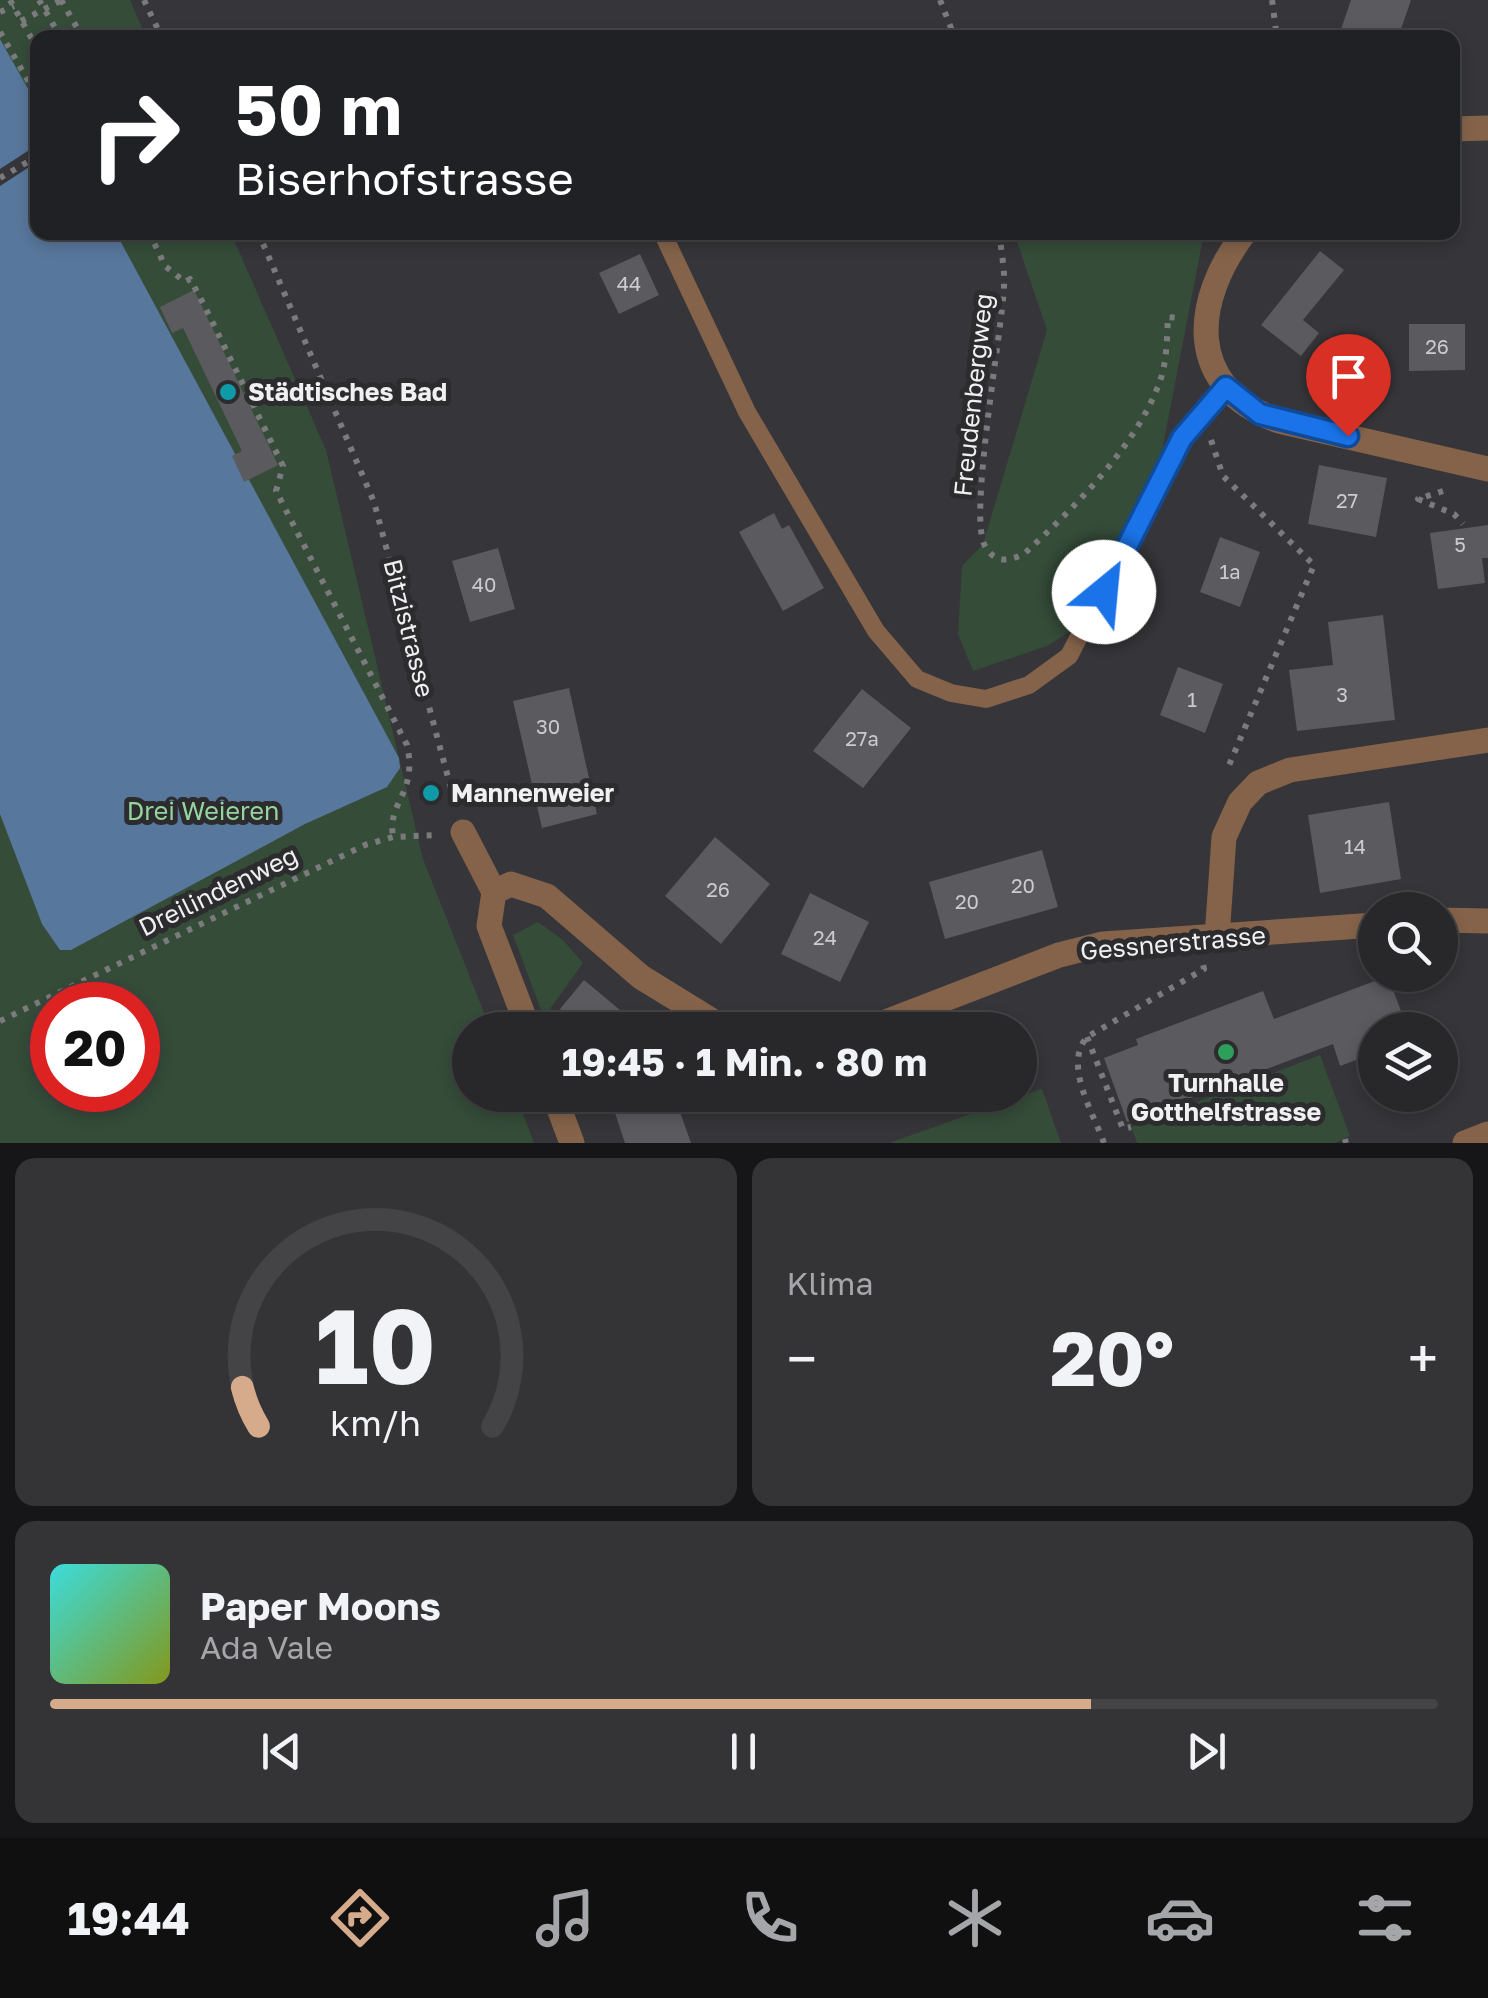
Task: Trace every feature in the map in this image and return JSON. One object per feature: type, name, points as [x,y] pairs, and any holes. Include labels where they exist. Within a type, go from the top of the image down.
[{"type":"street","points":[[1460,128],[1488,128]]},
{"type":"street","points":[[1241,240],[1215,280],[1205,321],[1206,346],[1226,387],[1260,414],[1279,421],[1488,468]]},
{"type":"street","points":[[1210,946],[1224,837],[1240,802],[1258,784],[1290,770],[1488,740]]},
{"type":"street","points":[[464,832],[494,892],[489,926],[521,1012]]},
{"type":"street","points":[[494,892],[511,884],[548,896],[641,977],[698,1012]]},
{"type":"street","points":[[1458,920],[1488,921]]},
{"type":"street","name":"Gessnerstrasse","points":[[912,1012],[1059,955],[1103,944],[1210,946],[1358,926]]},
{"type":"street","points":[[560,1112],[572,1143]]},
{"type":"street","points":[[1464,1143],[1488,1134]]},
{"type":"lane","points":[[666,240],[748,412],[876,631],[918,680],[951,693],[986,699],[1029,684],[1070,656],[1182,438],[1200,412],[1226,387]]},
{"type":"path","points":[[39,0],[56,30]]},
{"type":"path","points":[[22,21],[62,0],[79,30]]},
{"type":"path","points":[[144,0],[158,30]]},
{"type":"path","points":[[940,0],[953,30]]},
{"type":"path","points":[[1272,0],[1275,30]]},
{"type":"path","points":[[0,12],[12,3],[30,36]]},
{"type":"path","points":[[0,32],[30,84]]},
{"type":"path","points":[[0,178],[30,161]]},
{"type":"path","points":[[153,240],[165,266],[185,282],[190,279],[204,303],[284,466],[276,491],[407,745],[411,779],[390,820],[393,836]]},
{"type":"path","name":"Bitzistrasse","points":[[261,240],[374,502],[464,832]]},
{"type":"path","name":"Freudenbergweg","points":[[999,240],[1004,282],[980,496],[983,544],[994,558],[1008,561],[1024,554],[1069,513],[1108,467],[1160,381],[1168,317],[1180,318],[1181,332]]},
{"type":"path","points":[[1200,412],[1223,476],[1314,565],[1221,786]]},
{"type":"path","points":[[1456,489],[1418,498],[1454,514],[1463,524]]},
{"type":"path","name":"Dreilindenweg","points":[[0,1022],[305,871],[393,836],[464,832]]},
{"type":"path","points":[[1104,1143],[1078,1072],[1077,1055],[1087,1036],[1204,969],[1210,946]]},
{"type":"path","points":[[1087,1036],[1123,1129],[1131,1126]]},
{"type":"green space","name":"Drei Weieren","points":[[0,0],[130,0],[143,30],[30,30],[30,240],[234,240],[326,450],[423,859],[484,1012],[452,1012],[452,1112],[522,1112],[534,1143],[0,1143]]},
{"type":"green space","points":[[1016,240],[1203,240],[1158,472],[1114,604],[1047,646],[973,671],[958,634],[962,566],[983,544],[1047,330]]},
{"type":"green space","points":[[538,922],[563,940],[583,963],[550,1009],[553,1012],[542,1012],[513,935]]},
{"type":"green space","points":[[1320,1055],[1350,1136],[1335,1143],[1137,1143],[1131,1127]]},
{"type":"green space","points":[[1041,1089],[1061,1143],[889,1143],[976,1112],[1037,1112],[1037,1090]]},
{"type":"water","name":"Mannenweier","points":[[0,39],[30,93],[30,240],[120,240],[399,758],[400,768],[387,787],[305,824],[71,950],[60,950],[42,924],[0,814]]},
{"type":"pier","points":[[30,150],[30,167],[0,186],[0,169]]},
{"type":"building","points":[[1351,0],[1411,0],[1401,30],[1341,30]]},
{"type":"building","points":[[1320,251],[1344,270],[1303,320],[1319,333],[1301,356],[1261,325]]},
{"type":"building","points":[[640,254],[659,295],[619,314],[599,273]]},
{"type":"building","name":"Städtisches Bad","points":[[194,290],[278,465],[244,482],[232,456],[242,451],[183,328],[172,333],[160,307]]},
{"type":"building","points":[[1409,324],[1465,324],[1465,370],[1409,371]]},
{"type":"building","points":[[1319,465],[1387,478],[1376,537],[1308,524]]},
{"type":"building","points":[[774,513],[782,529],[789,525],[824,588],[783,611],[739,532]]},
{"type":"building","points":[[1488,525],[1488,558],[1482,558],[1485,583],[1438,589],[1430,533]]},
{"type":"building","points":[[1220,537],[1260,552],[1240,607],[1200,592]]},
{"type":"building","points":[[498,548],[515,609],[470,622],[452,561]]},
{"type":"building","points":[[1383,615],[1395,720],[1297,731],[1289,670],[1333,665],[1328,622]]},
{"type":"building","points":[[1178,667],[1223,684],[1205,733],[1160,715]]},
{"type":"building","points":[[569,688],[597,814],[542,828],[513,701]]},
{"type":"building","points":[[862,689],[911,728],[863,788],[813,751]]},
{"type":"building","points":[[1389,802],[1401,879],[1320,893],[1308,815]]},
{"type":"building","points":[[715,837],[770,884],[721,944],[665,896]]},
{"type":"building","points":[[1042,850],[1058,907],[945,939],[929,882]]},
{"type":"building","points":[[810,893],[869,922],[840,982],[781,954]]},
{"type":"building","points":[[584,980],[622,1012],[564,1012],[560,1009]]},
{"type":"building","points":[[1358,987],[1358,992],[1394,992],[1401,1012],[1358,1012],[1358,1059],[1340,1066],[1333,1044],[1127,1122],[1104,1058],[1138,1045],[1136,1039],[1263,991],[1274,1019]]},
{"type":"building","points":[[615,1112],[680,1112],[691,1143],[625,1143]]},
{"type":"place","name":"Städtisches Bad","points":[[228,392]]},
{"type":"place","name":"Mannenweier","points":[[431,793]]},
{"type":"place","name":"Turnhalle Gotthelfstrasse","points":[[1226,1052]]},
{"type":"route","points":[[1104,592],[1182,438],[1200,412],[1226,387],[1260,414],[1348,436]]}]
